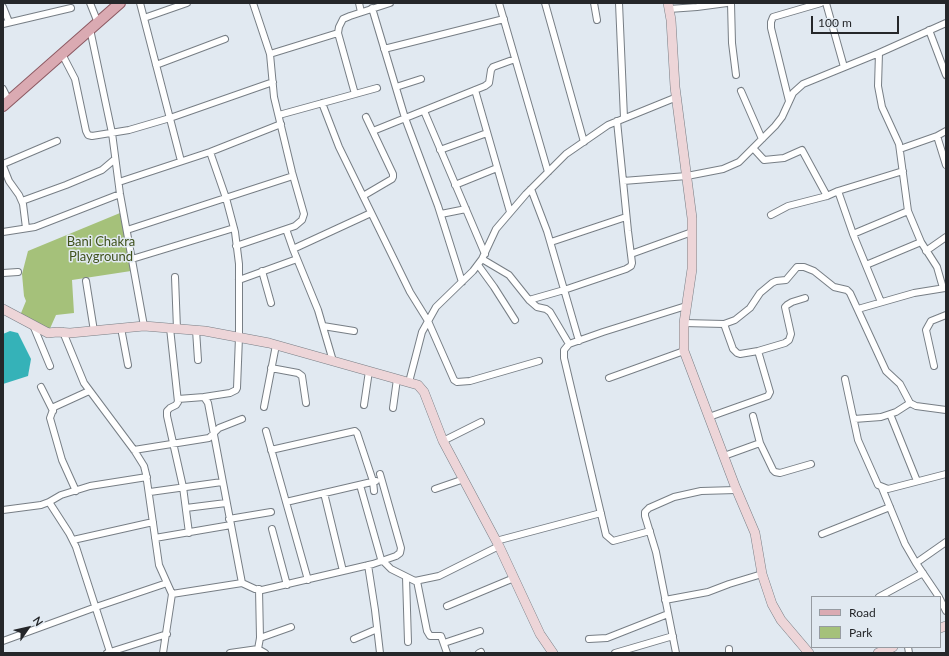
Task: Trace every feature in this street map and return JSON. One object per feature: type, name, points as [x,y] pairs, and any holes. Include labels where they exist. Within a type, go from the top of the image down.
[{"type":"main road","points":[[6,103],[120,3]]},
{"type":"street","points":[[90,3],[112,134],[120,194],[144,326]]},
{"type":"street","points":[[140,3],[181,162]]},
{"type":"street","points":[[144,18],[187,3]]},
{"type":"street","points":[[236,246],[295,226],[302,220],[304,214],[293,176],[279,115],[270,54],[253,3]]},
{"type":"street","points":[[358,3],[361,12]]},
{"type":"street","points":[[354,94],[338,33],[342,19],[390,3]]},
{"type":"street","points":[[499,3],[548,172]]},
{"type":"street","points":[[545,3],[584,142]]},
{"type":"street","points":[[594,3],[597,20]]},
{"type":"street","points":[[619,3],[624,118]]},
{"type":"street","points":[[727,3],[697,7],[669,6],[677,97],[692,218],[692,269],[684,323],[684,351],[736,490],[755,533],[762,574],[772,604],[781,620],[809,653]]},
{"type":"street","points":[[731,3],[732,43],[736,75]]},
{"type":"street","points":[[789,101],[771,28],[771,22],[773,17],[821,3]]},
{"type":"street","points":[[826,3],[844,67]]},
{"type":"street","points":[[3,7],[6,23],[71,8]]},
{"type":"street","points":[[372,8],[405,118],[441,214],[462,282]]},
{"type":"street","points":[[384,49],[504,19]]},
{"type":"street","points":[[623,181],[687,176],[723,170],[739,162],[775,126],[782,117],[793,93],[803,84],[879,53],[946,23]]},
{"type":"street","points":[[929,30],[946,75]]},
{"type":"street","points":[[270,54],[338,33]]},
{"type":"street","points":[[156,65],[225,39]]},
{"type":"street","points":[[858,309],[914,293],[944,288],[937,268],[921,242],[908,211],[900,149],[895,133],[882,107],[878,86],[879,53]]},
{"type":"street","points":[[62,54],[75,78],[87,133],[88,135],[92,136],[112,134],[170,118],[273,82]]},
{"type":"street","points":[[373,131],[486,86],[489,83],[491,70],[493,67],[515,59]]},
{"type":"street","points":[[396,86],[422,79]]},
{"type":"street","points":[[279,115],[376,88]]},
{"type":"street","points":[[3,89],[6,103]]},
{"type":"street","points":[[475,90],[510,212]]},
{"type":"street","points":[[742,91],[762,139]]},
{"type":"street","points":[[409,382],[422,332],[436,307],[478,265],[484,256],[496,229],[531,189],[566,154],[608,125],[677,97]]},
{"type":"street","points":[[322,104],[339,147],[410,292],[428,321],[451,375],[457,382],[470,381],[539,360]]},
{"type":"street","points":[[424,111],[466,209],[484,256],[509,275],[529,300],[537,307],[546,309],[550,312],[569,344]]},
{"type":"street","points":[[363,196],[393,177],[393,174],[366,117]]},
{"type":"street","points":[[529,300],[564,290],[631,266],[632,263],[617,121]]},
{"type":"street","points":[[119,182],[210,152],[281,124]]},
{"type":"street","points":[[900,149],[937,136],[946,131]]},
{"type":"street","points":[[440,150],[487,133]]},
{"type":"street","points":[[937,136],[946,165]]},
{"type":"street","points":[[26,228],[22,201],[9,181],[3,165],[57,141]]},
{"type":"street","points":[[753,148],[764,160],[784,158],[802,150],[827,196]]},
{"type":"street","points":[[178,399],[204,397],[230,392],[236,390],[237,388],[239,264],[234,228],[226,198],[210,152]]},
{"type":"street","points":[[22,201],[102,170],[115,159]]},
{"type":"street","points":[[455,185],[497,168]]},
{"type":"street","points":[[771,216],[788,206],[827,196],[838,191],[903,171]]},
{"type":"street","points":[[127,230],[293,176]]},
{"type":"street","points":[[531,189],[550,242],[579,340]]},
{"type":"street","points":[[838,191],[853,234],[881,302]]},
{"type":"street","points":[[3,232],[35,227],[120,194]]},
{"type":"street","points":[[441,214],[466,209]]},
{"type":"street","points":[[853,234],[908,211]]},
{"type":"street","points":[[293,249],[371,213]]},
{"type":"street","points":[[550,242],[626,217]]},
{"type":"street","points":[[132,259],[234,228]]},
{"type":"street","points":[[286,229],[318,310],[333,361]]},
{"type":"street","points":[[631,254],[692,232]]},
{"type":"street","points":[[926,250],[946,237]]},
{"type":"street","points":[[866,265],[921,242]]},
{"type":"street","points":[[239,280],[297,258]]},
{"type":"street","points":[[478,265],[515,320]]},
{"type":"street","points":[[684,323],[724,324],[736,320],[745,314],[760,293],[772,283],[786,280],[793,274],[797,267],[804,267],[814,271],[834,286],[847,290],[850,293],[886,372],[900,384],[910,403],[916,406],[946,410]]},
{"type":"street","points":[[262,271],[271,303]]},
{"type":"street","points":[[3,273],[18,272]]},
{"type":"street","points":[[176,277],[174,328],[178,402],[167,411],[167,416],[183,487],[189,532]]},
{"type":"street","points":[[86,281],[94,331]]},
{"type":"street","points":[[724,324],[733,349],[740,354],[758,351],[785,343],[789,340],[790,334],[785,307],[792,302],[805,298]]},
{"type":"street","points":[[650,531],[613,542],[606,535],[564,358],[564,350],[569,344],[579,340],[686,306]]},
{"type":"street","points":[[3,309],[48,332],[70,333],[144,326],[196,330],[239,337],[276,345],[418,385],[424,392],[443,441],[498,544],[540,634],[553,653]]},
{"type":"street","points":[[934,366],[926,330],[931,321],[946,315]]},
{"type":"street","points":[[33,325],[50,366]]},
{"type":"street","points":[[323,326],[354,331]]},
{"type":"street","points":[[121,328],[128,365]]},
{"type":"street","points":[[196,330],[198,360]]},
{"type":"street","points":[[63,332],[80,375],[89,391],[134,450],[144,466],[150,492],[159,565],[172,594],[163,653]]},
{"type":"street","points":[[264,407],[276,345]]},
{"type":"street","points":[[609,378],[684,351]]},
{"type":"street","points":[[709,417],[768,396],[770,392],[758,351]]},
{"type":"street","points":[[271,368],[302,376],[306,403]]},
{"type":"street","points":[[364,405],[369,371]]},
{"type":"street","points":[[394,408],[397,379]]},
{"type":"street","points":[[845,379],[858,440],[870,470],[878,485],[882,488],[905,544],[939,596]]},
{"type":"street","points":[[41,387],[53,411]]},
{"type":"street","points":[[76,490],[62,460],[50,418],[54,407],[89,391]]},
{"type":"street","points":[[204,397],[208,403],[242,583]]},
{"type":"street","points":[[854,418],[881,417],[890,414],[910,403]]},
{"type":"street","points":[[890,414],[917,481]]},
{"type":"street","points":[[754,416],[760,443],[772,470],[780,474],[811,464]]},
{"type":"street","points":[[134,450],[209,438],[219,428],[242,419]]},
{"type":"street","points":[[443,441],[481,422]]},
{"type":"street","points":[[266,431],[308,580]]},
{"type":"street","points":[[272,450],[355,431],[357,433],[373,482],[374,490]]},
{"type":"street","points":[[724,456],[760,443]]},
{"type":"street","points":[[882,488],[888,489],[946,474]]},
{"type":"street","points":[[3,510],[49,502],[61,495],[76,490],[147,477]]},
{"type":"street","points":[[172,594],[242,583],[262,590],[368,565],[396,556],[400,553],[401,548],[380,477],[373,482],[286,502]]},
{"type":"street","points":[[435,489],[464,478]]},
{"type":"street","points":[[150,492],[222,482]]},
{"type":"street","points":[[360,485],[382,561],[391,569],[415,581],[439,576],[498,544],[601,513]]},
{"type":"street","points":[[676,653],[656,552],[645,512],[649,508],[674,497],[701,491],[736,490]]},
{"type":"street","points":[[324,493],[343,571]]},
{"type":"street","points":[[49,502],[73,540],[80,557],[96,607],[108,652],[167,634]]},
{"type":"street","points":[[186,508],[226,503]]},
{"type":"street","points":[[822,534],[890,507]]},
{"type":"street","points":[[155,538],[189,532],[272,512]]},
{"type":"street","points":[[73,540],[153,522]]},
{"type":"street","points":[[272,530],[287,584]]},
{"type":"street","points":[[916,563],[946,542]]},
{"type":"street","points":[[368,565],[380,653]]},
{"type":"street","points":[[881,596],[923,573]]},
{"type":"street","points":[[665,600],[708,592],[762,574]]},
{"type":"street","points":[[406,576],[408,642]]},
{"type":"street","points":[[447,606],[514,578]]},
{"type":"street","points":[[417,581],[426,631],[430,636],[440,636],[444,642],[447,653]]},
{"type":"street","points":[[3,641],[167,583]]},
{"type":"street","points":[[256,651],[260,638],[259,589]]},
{"type":"street","points":[[941,600],[946,611]]},
{"type":"street","points":[[589,639],[607,638],[668,614]]},
{"type":"street","points":[[260,638],[291,627]]},
{"type":"street","points":[[354,639],[377,629]]},
{"type":"street","points":[[444,642],[480,631]]},
{"type":"street","points":[[615,653],[673,636]]},
{"type":"street","points":[[878,653],[890,648]]},
{"type":"street","points":[[230,653],[256,651],[264,653]]},
{"type":"green space","name":"Bani Chakra Playground","points":[[120,213],[131,271],[72,280],[74,313],[56,315],[48,333],[19,318],[26,301],[24,296],[22,274],[28,251]]},
{"type":"water","points":[[10,331],[18,333],[31,359],[28,376],[3,384],[3,334]]}]
